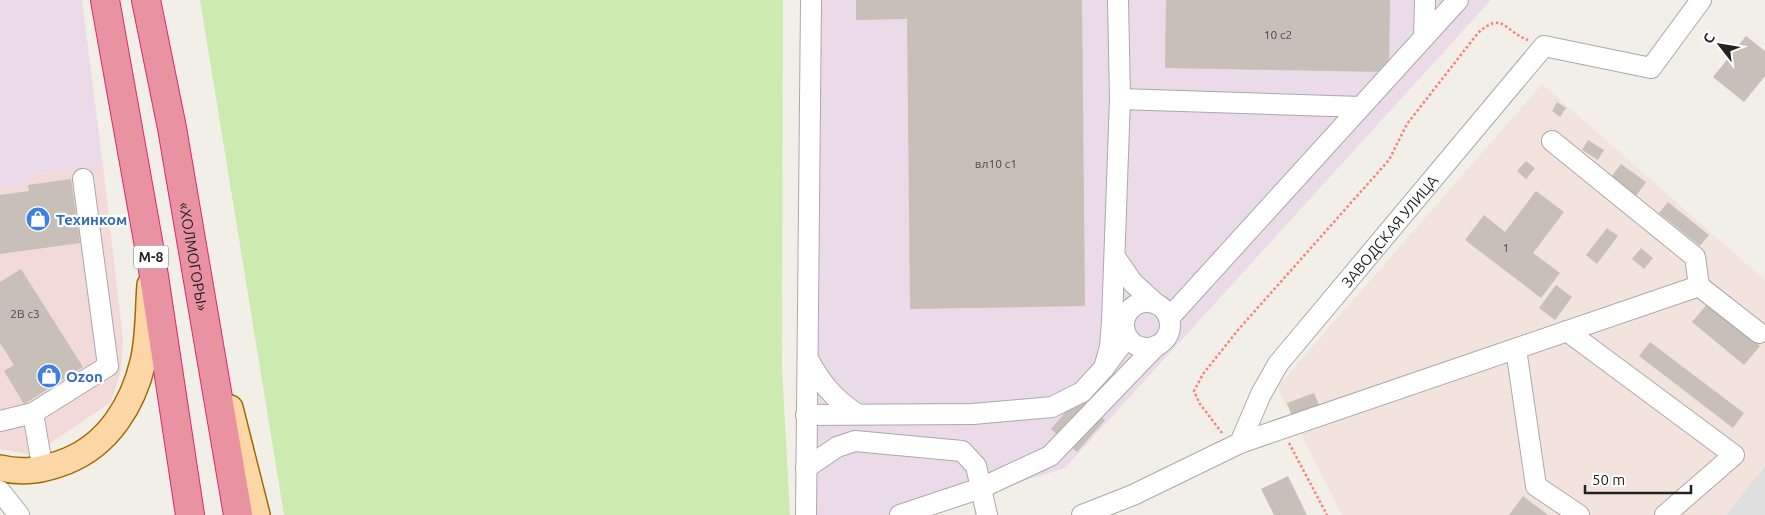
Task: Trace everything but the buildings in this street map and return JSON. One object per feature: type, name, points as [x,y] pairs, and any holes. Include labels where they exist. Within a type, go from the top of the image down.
[{"type":"highway","name":"М-8","points":[[105,0],[152,263],[190,515]]},
{"type":"highway","name":"«ХОЛМОГОРЫ»","points":[[146,0],[172,128],[198,290],[238,515]]},
{"type":"main road","points":[[0,468],[11,471],[43,470],[76,457],[104,438],[126,408],[143,361],[152,263]]},
{"type":"main road","points":[[198,290],[244,459],[257,515]]},
{"type":"street","points":[[806,515],[811,0]]},
{"type":"street","points":[[1104,368],[1112,330],[1115,257],[1120,100],[1118,0]]},
{"type":"street","points":[[1424,37],[1425,0]]},
{"type":"street","points":[[1169,318],[1458,0]]},
{"type":"street","points":[[1544,46],[1651,68],[1701,0]]},
{"type":"street","name":"ЗАВОДСКАЯ УЛИЦА","points":[[1236,445],[1278,364],[1544,46]]},
{"type":"street","points":[[1120,100],[1361,107]]},
{"type":"street","points":[[1552,141],[1695,258],[1698,286],[1759,333]]},
{"type":"street","points":[[0,420],[33,413],[108,366],[83,179]]},
{"type":"street","points":[[900,515],[974,490],[1050,456],[1156,346],[1165,339],[1170,329],[1169,318],[1163,308],[1132,283],[1115,257]]},
{"type":"street","points":[[1115,257],[1118,289],[1126,315]]},
{"type":"street","points":[[1082,515],[1133,495],[1236,445],[1698,286]]},
{"type":"street","points":[[1154,302],[1142,302],[1132,306],[1126,315],[1124,326],[1127,337],[1135,345],[1145,348],[1156,346]]},
{"type":"street","points":[[1567,331],[1734,455],[1665,515]]},
{"type":"street","points":[[806,415],[973,414],[1052,407],[1082,392],[1104,368],[1127,337]]},
{"type":"street","points":[[1516,349],[1536,486],[1579,515]]},
{"type":"street","points":[[807,357],[826,389],[838,402],[857,414]]},
{"type":"street","points":[[33,413],[43,470]]},
{"type":"street","points":[[806,468],[837,447],[855,441],[962,451],[976,466],[974,490],[987,515]]},
{"type":"street","points":[[0,491],[19,515]]},
{"type":"street","points":[[1131,515],[1133,495]]},
{"type":"path","points":[[1236,445],[1200,404],[1194,391],[1203,374],[1238,330],[1389,160],[1407,124],[1478,32],[1489,22],[1498,21],[1525,39],[1544,46]]},
{"type":"path","points":[[1282,429],[1327,515]]},
{"type":"shaded area","points":[[0,0],[82,0],[103,166],[27,176],[28,185],[0,189]]},
{"type":"shaded area","points":[[805,0],[1491,0],[1065,468],[915,515],[806,515]]},
{"type":"shaded area","points":[[1542,84],[1765,280],[1765,465],[1726,515],[1342,515],[1277,387]]},
{"type":"shaded area","points":[[103,166],[123,339],[121,370],[111,402],[33,455],[0,449],[0,189],[28,185],[27,176]]},
{"type":"shaded area","points":[[1765,465],[1765,515],[1726,515]]},
{"type":"green space","points":[[200,0],[783,0],[782,368],[790,515],[284,515]]},
{"type":"place","name":"Техинком","points":[[38,219]]},
{"type":"place","name":"Ozon","points":[[49,376]]}]
